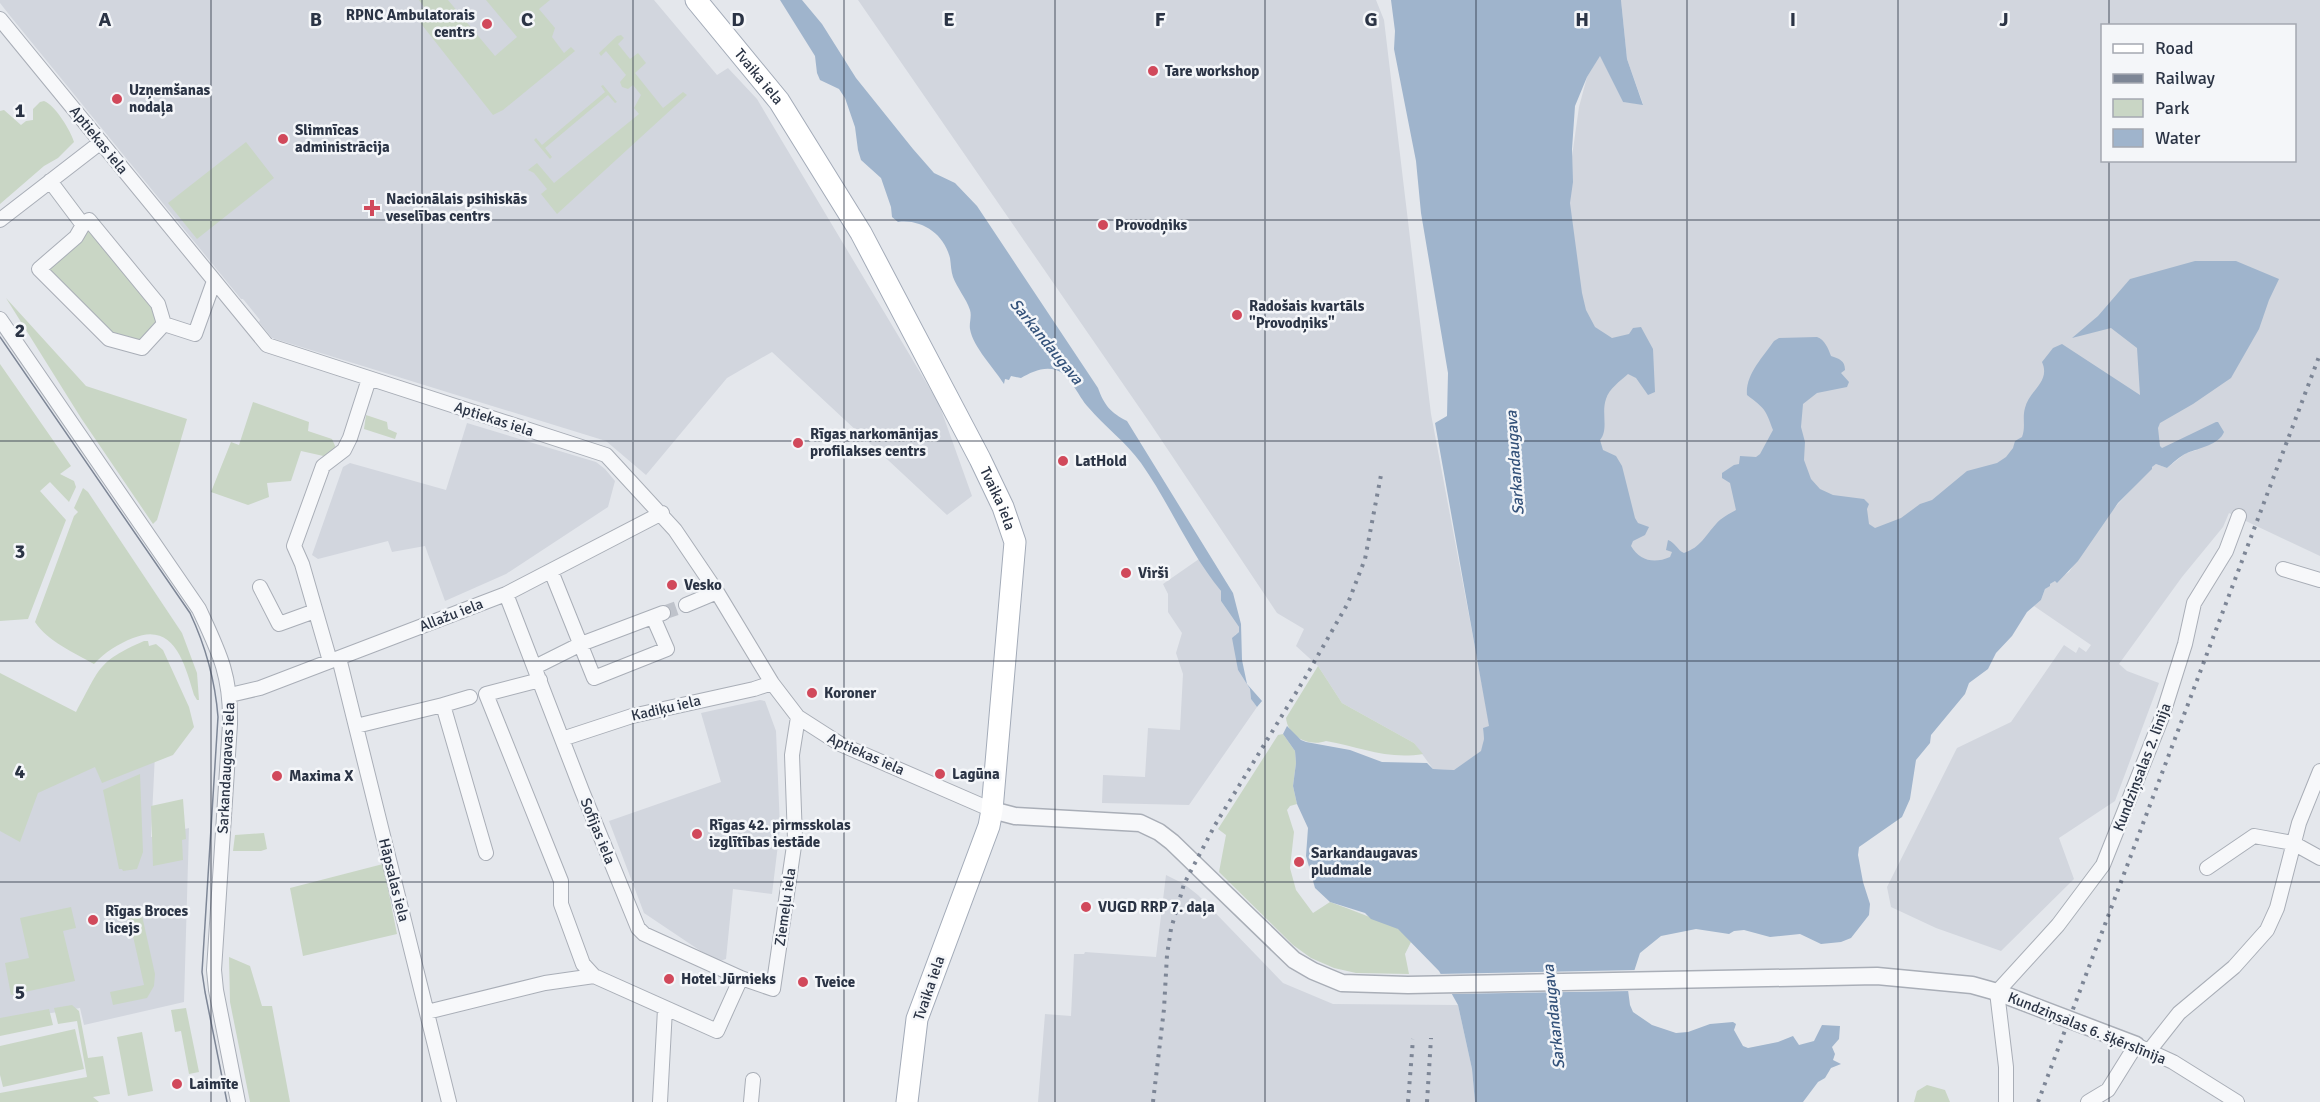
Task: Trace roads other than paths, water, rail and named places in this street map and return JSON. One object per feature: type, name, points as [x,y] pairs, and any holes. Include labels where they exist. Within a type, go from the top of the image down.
[{"type":"main road","name":"Tvaika iela","points":[[696,0],[779,102],[861,232],[981,459],[1015,542],[989,826],[917,1019],[907,1102]]},
{"type":"street","name":"Aptiekas iela","points":[[0,19],[267,345],[606,455],[662,513],[717,592],[772,683],[798,717],[840,744],[992,810]]},
{"type":"street","points":[[0,220],[101,142]]},
{"type":"street","points":[[50,181],[83,225]]},
{"type":"street","points":[[89,220],[158,304],[164,324],[142,348],[109,339],[39,269],[76,237],[89,220]]},
{"type":"street","points":[[164,324],[195,334],[214,281]]},
{"type":"street","name":"Sarkandaugavas iela","points":[[0,319],[199,609],[222,657],[230,695],[214,970],[238,1102]]},
{"type":"street","name":"Hāpsalas iela","points":[[369,379],[350,438],[344,450],[323,466],[294,546],[302,564],[315,611],[335,659],[356,726],[449,1102]]},
{"type":"street","name":"Allažu iela","points":[[230,695],[255,689],[506,594],[662,513]]},
{"type":"street","name":"Kundziņsalas 2. līnija","points":[[1998,992],[2058,925],[2103,866],[2162,717],[2185,644],[2194,603],[2226,551],[2239,516]]},
{"type":"street","points":[[2283,569],[2320,580]]},
{"type":"street","points":[[551,571],[581,644],[594,678],[666,649],[658,615],[581,644],[537,673],[486,694],[561,881],[561,904],[584,964],[594,976],[717,1031],[741,978]]},
{"type":"street","points":[[260,586],[279,624],[315,611]]},
{"type":"street","points":[[686,605],[717,592]]},
{"type":"street","name":"Sofijas iela","points":[[506,594],[638,928],[644,934],[741,978],[773,989]]},
{"type":"street","name":"Kadiķu iela","points":[[562,739],[632,716],[772,683]]},
{"type":"street","points":[[356,726],[470,698]]},
{"type":"street","points":[[442,705],[486,853]]},
{"type":"street","name":"Ziemeļu iela","points":[[773,989],[795,839],[792,755],[798,717]]},
{"type":"street","points":[[2088,1102],[2108,1090],[2143,1048],[2179,1013],[2234,968],[2267,930],[2277,908],[2299,823],[2320,771]]},
{"type":"street","name":"Kundziņsalas 6. šķērslīnija","points":[[992,810],[1015,816],[1124,821],[1150,826],[1172,843],[1294,960],[1342,983],[1408,985],[1877,975],[1972,986],[1998,992],[2143,1048],[2173,1062],[2237,1102]]},
{"type":"street","points":[[2207,868],[2254,836],[2293,843],[2320,858]]},
{"type":"street","points":[[427,1012],[545,983],[594,976]]},
{"type":"street","points":[[1998,992],[2006,1067],[2006,1102]]},
{"type":"street","points":[[660,1102],[665,1009]]},
{"type":"street","points":[[751,1102],[753,1080]]},
{"type":"water","name":"Sarkandaugava","points":[[780,0],[802,0],[822,24],[856,78],[913,149],[934,173],[955,183],[977,206],[1098,388],[1106,404],[1112,412],[1127,421],[1233,593],[1241,624],[1242,660],[1247,684],[1262,701],[1257,707],[1251,699],[1250,689],[1238,670],[1232,638],[1239,632],[1239,627],[1221,601],[1221,591],[1199,560],[1141,463],[1088,407],[1061,372],[1042,369],[1021,378],[1011,376],[1009,380],[1005,379],[1004,384],[979,350],[972,336],[970,310],[953,277],[950,258],[943,242],[931,230],[923,226],[898,222],[892,217],[881,178],[861,160],[855,127],[845,98],[839,89],[820,80],[815,56]]},
{"type":"water","name":"Sarkandaugava","points":[[1391,0],[1621,0],[1627,59],[1643,105],[1623,102],[1600,56],[1587,77],[1575,106],[1572,149],[1573,182],[1570,203],[1582,293],[1586,310],[1595,327],[1612,338],[1629,334],[1633,328],[1641,327],[1653,349],[1655,392],[1648,395],[1636,378],[1628,374],[1622,379],[1607,395],[1604,410],[1605,426],[1600,440],[1603,450],[1616,456],[1622,466],[1635,518],[1638,523],[1649,527],[1645,535],[1633,541],[1631,546],[1639,555],[1648,560],[1670,557],[1672,552],[1666,550],[1668,540],[1684,553],[1690,551],[1720,520],[1736,510],[1730,483],[1722,478],[1722,473],[1739,464],[1740,456],[1756,457],[1760,454],[1773,430],[1764,410],[1747,395],[1747,388],[1756,366],[1774,341],[1779,338],[1820,338],[1831,356],[1841,360],[1844,364],[1845,370],[1841,373],[1849,382],[1847,387],[1817,393],[1803,404],[1801,427],[1805,442],[1804,460],[1811,479],[1820,489],[1833,495],[1864,499],[1869,504],[1867,509],[1869,524],[1875,528],[1901,518],[1920,504],[1932,500],[1967,471],[1997,463],[2006,457],[2015,441],[2022,437],[2027,402],[2042,381],[2044,369],[2042,362],[2053,348],[2062,344],[2140,395],[2137,348],[2111,328],[2072,338],[2098,316],[2130,279],[2195,261],[2236,261],[2279,279],[2259,329],[2231,378],[2160,423],[2158,428],[2162,448],[2216,422],[2224,432],[2218,440],[2184,454],[2167,468],[2156,464],[2152,467],[2118,503],[2078,561],[2057,583],[2055,581],[2045,589],[2041,600],[2027,612],[2012,636],[1996,653],[1988,669],[1969,683],[1965,694],[1931,735],[1930,743],[1916,760],[1910,799],[1902,817],[1859,847],[1858,855],[1863,882],[1870,904],[1869,915],[1851,938],[1841,942],[1821,944],[1800,934],[1770,937],[1744,930],[1729,934],[1696,929],[1661,936],[1640,953],[1628,990],[1630,1005],[1633,1012],[1652,1025],[1676,1033],[1688,1032],[1710,1024],[1733,1022],[1736,1024],[1734,1030],[1743,1046],[1748,1048],[1778,1042],[1793,1036],[1799,1045],[1814,1041],[1822,1025],[1840,1026],[1839,1039],[1832,1047],[1835,1054],[1833,1060],[1841,1064],[1831,1068],[1803,1102],[1475,1102],[1472,1069],[1458,1005],[1439,971],[1398,929],[1371,919],[1365,913],[1330,902],[1315,888],[1306,856],[1308,828],[1297,804],[1293,786],[1295,751],[1283,734],[1287,726],[1306,742],[1350,750],[1382,762],[1427,763],[1433,769],[1454,770],[1481,751],[1484,739],[1483,728],[1489,726],[1435,423],[1447,416],[1448,373],[1421,213],[1416,161],[1394,49],[1395,31]]},
{"type":"tunnel","points":[[663,613],[686,605]]},
{"type":"tram line","points":[[0,337],[190,613],[209,664],[218,717],[202,972],[227,1102]]},
{"type":"railway","points":[[2038,1102],[2320,354]]},
{"type":"railway","points":[[1153,1102],[1164,1009],[1167,955],[1171,929],[1184,884],[1215,825],[1348,603],[1365,559],[1381,475]]},
{"type":"railway","points":[[1427,1102],[1431,1038]]},
{"type":"railway","points":[[1408,1102],[1413,1039]]},
{"type":"place","name":"RPNC Ambulatorais centrs","points":[[487,24]]},
{"type":"place","name":"Tare workshop","points":[[1153,71]]},
{"type":"place","name":"Uzņemšanas nodaļa","points":[[117,99]]},
{"type":"place","name":"Slimnīcas administrācija","points":[[283,139]]},
{"type":"place","name":"Nacionālais psihiskās veselības centrs","points":[[372,208]]},
{"type":"place","name":"Provodņiks","points":[[1103,225]]},
{"type":"place","name":"Radošais kvartāls \"Provodņiks\"","points":[[1237,315]]},
{"type":"place","name":"Rīgas narkomānijas profilakses centrs","points":[[798,443]]},
{"type":"place","name":"LatHold","points":[[1063,461]]},
{"type":"place","name":"Virši","points":[[1126,573]]},
{"type":"place","name":"Vesko","points":[[672,585]]},
{"type":"place","name":"Koroner","points":[[812,693]]},
{"type":"place","name":"Lagūna","points":[[940,774]]},
{"type":"place","name":"Maxima X","points":[[277,776]]},
{"type":"place","name":"Rīgas 42. pirmsskolas izglītības iestāde","points":[[697,834]]},
{"type":"place","name":"Sarkandaugavas pludmale","points":[[1299,862]]},
{"type":"place","name":"VUGD RRP 7. daļa","points":[[1086,907]]},
{"type":"place","name":"Rīgas Broces licejs","points":[[93,920]]},
{"type":"place","name":"Hotel Jūrnieks","points":[[669,979]]},
{"type":"place","name":"Tveice","points":[[803,982]]},
{"type":"place","name":"Laimīte","points":[[177,1084]]}]
